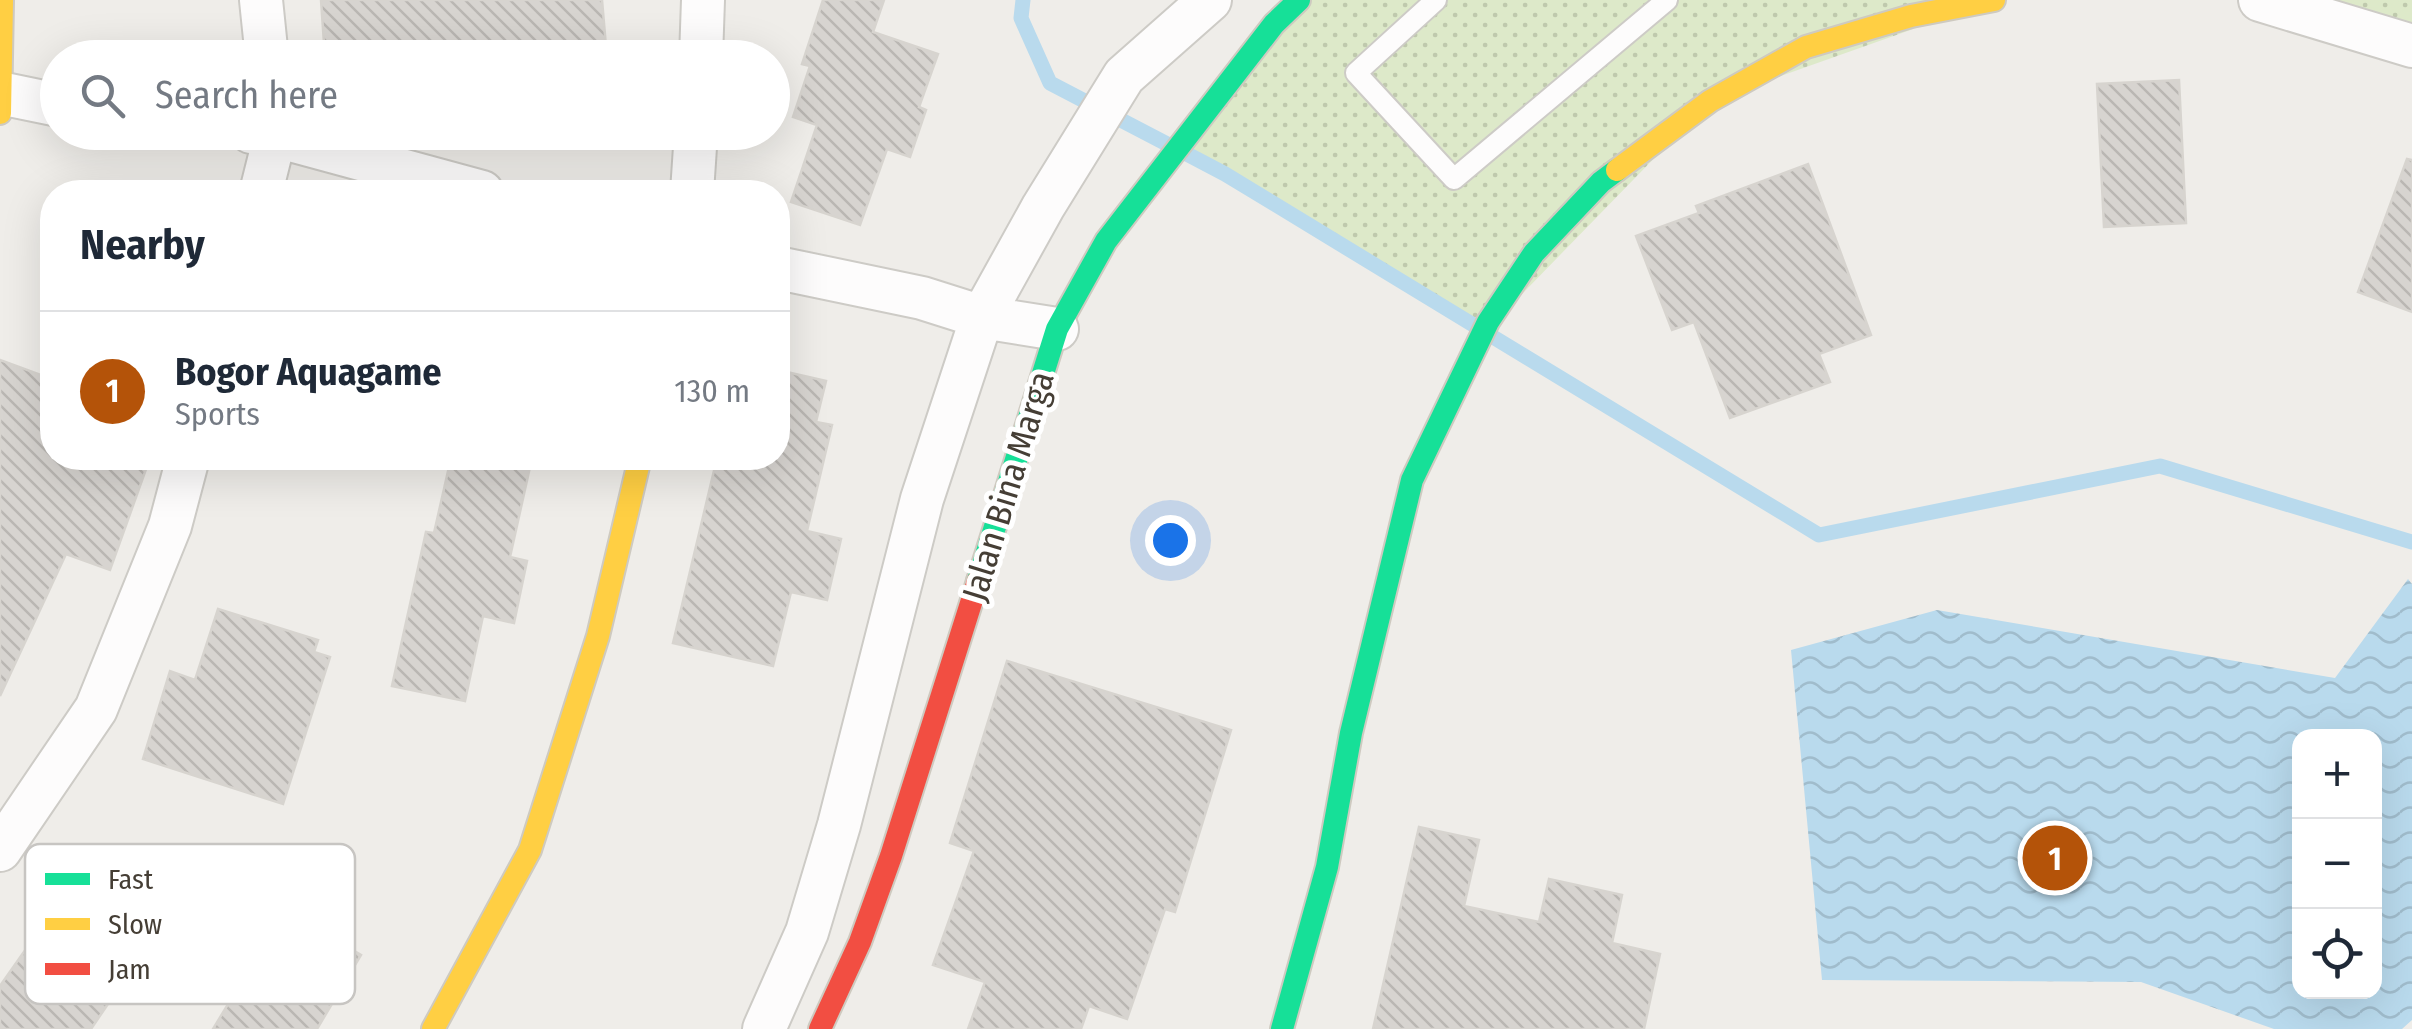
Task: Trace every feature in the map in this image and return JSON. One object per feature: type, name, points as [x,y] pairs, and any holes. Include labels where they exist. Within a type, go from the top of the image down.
[{"type":"street","points":[[0,113],[2,0]]},
{"type":"street","points":[[261,0],[266,40]]},
{"type":"street","points":[[702,40],[703,0]]},
{"type":"street","points":[[764,1029],[807,932],[839,825],[922,499],[982,317],[1043,207],[1124,76],[1210,0]]},
{"type":"street","name":"Jalan Bina Marga","points":[[820,1029],[860,942],[891,856],[1058,329],[1106,242],[1274,24],[1300,0]]},
{"type":"street","points":[[1282,1029],[1327,867],[1350,733],[1412,480],[1488,322],[1534,253],[1600,182],[1710,101],[1806,48],[1911,16],[1994,0]]},
{"type":"street","points":[[2260,0],[2412,46]]},
{"type":"street","points":[[1,93],[40,101]]},
{"type":"street","points":[[262,180],[266,150]]},
{"type":"street","points":[[327,150],[438,180]]},
{"type":"street","points":[[693,180],[695,150]]},
{"type":"street","points":[[790,270],[922,298],[982,317],[1058,329]]},
{"type":"street","points":[[0,850],[96,709],[170,526],[185,470]]},
{"type":"street","points":[[433,1029],[530,850],[598,636],[637,470]]},
{"type":"lane","points":[[1436,0],[1356,74],[1454,178],[1667,0]]},
{"type":"green space","points":[[1299,0],[1995,0],[1710,101],[1484,333],[1182,151]]},
{"type":"green space","points":[[2260,0],[2412,0],[2412,46]]},
{"type":"water","points":[[2408,579],[2412,584],[2412,1020],[2402,1029],[2274,1029],[2141,982],[1822,980],[1791,650],[1937,610],[2335,678]]},
{"type":"building","points":[[321,0],[602,0],[605,40],[324,40]]},
{"type":"building","points":[[823,0],[884,0],[873,32],[938,54],[919,107],[926,110],[910,157],[887,149],[860,225],[791,202],[817,125],[793,117],[810,66],[802,64]]},
{"type":"building","points":[[2179,80],[2186,223],[2104,227],[2097,84]]},
{"type":"building","points":[[2407,159],[2412,160],[2412,312],[2358,292]]},
{"type":"building","points":[[1808,164],[1871,335],[1819,354],[1830,382],[1730,418],[1694,322],[1672,330],[1636,236],[1699,213],[1696,206]]},
{"type":"building","points":[[0,360],[40,375],[40,470],[146,470],[110,570],[66,554],[0,696]]},
{"type":"building","points":[[790,373],[826,381],[816,422],[832,425],[807,531],[841,539],[827,600],[791,592],[773,666],[673,643],[714,470],[790,470]]},
{"type":"building","points":[[448,470],[529,470],[510,557],[527,561],[514,623],[483,616],[465,701],[392,686],[426,532],[434,533]]},
{"type":"building","points":[[218,609],[318,640],[314,652],[330,657],[283,804],[143,759],[170,671],[195,680]]},
{"type":"building","points":[[1007,661],[1231,730],[1175,912],[1165,909],[1127,1019],[1089,1006],[1081,1029],[968,1029],[985,982],[933,965],[974,851],[950,843]]},
{"type":"building","points":[[1419,827],[1479,840],[1464,906],[1539,922],[1549,879],[1622,895],[1612,943],[1660,954],[1644,1029],[1373,1029]]},
{"type":"building","points":[[25,950],[25,1004],[108,1004],[91,1029],[0,1029],[0,986]]},
{"type":"building","points":[[228,1004],[332,1004],[317,1029],[213,1029]]},
{"type":"waterway","points":[[1023,0],[1021,18],[1050,83],[1167,144]]},
{"type":"waterway","points":[[1187,154],[1819,535],[2160,466],[2412,542]]},
{"type":"traffic: fast","points":[[978,581],[1057,329],[1106,241],[1274,24],[1299,0]]},
{"type":"traffic: fast","points":[[1282,1029],[1327,867],[1351,733],[1412,480],[1488,322],[1534,253],[1617,170]]},
{"type":"traffic: slow","points":[[0,113],[2,0]]},
{"type":"traffic: slow","points":[[1617,170],[1710,101],[1806,47],[1911,16],[1994,0]]},
{"type":"traffic: slow","points":[[433,1029],[530,850],[598,636],[637,470]]},
{"type":"traffic: jam","points":[[820,1029],[860,942],[891,856],[978,581]]},
{"type":"place","name":"Bogor Aquagame","points":[[2055,858]]}]
